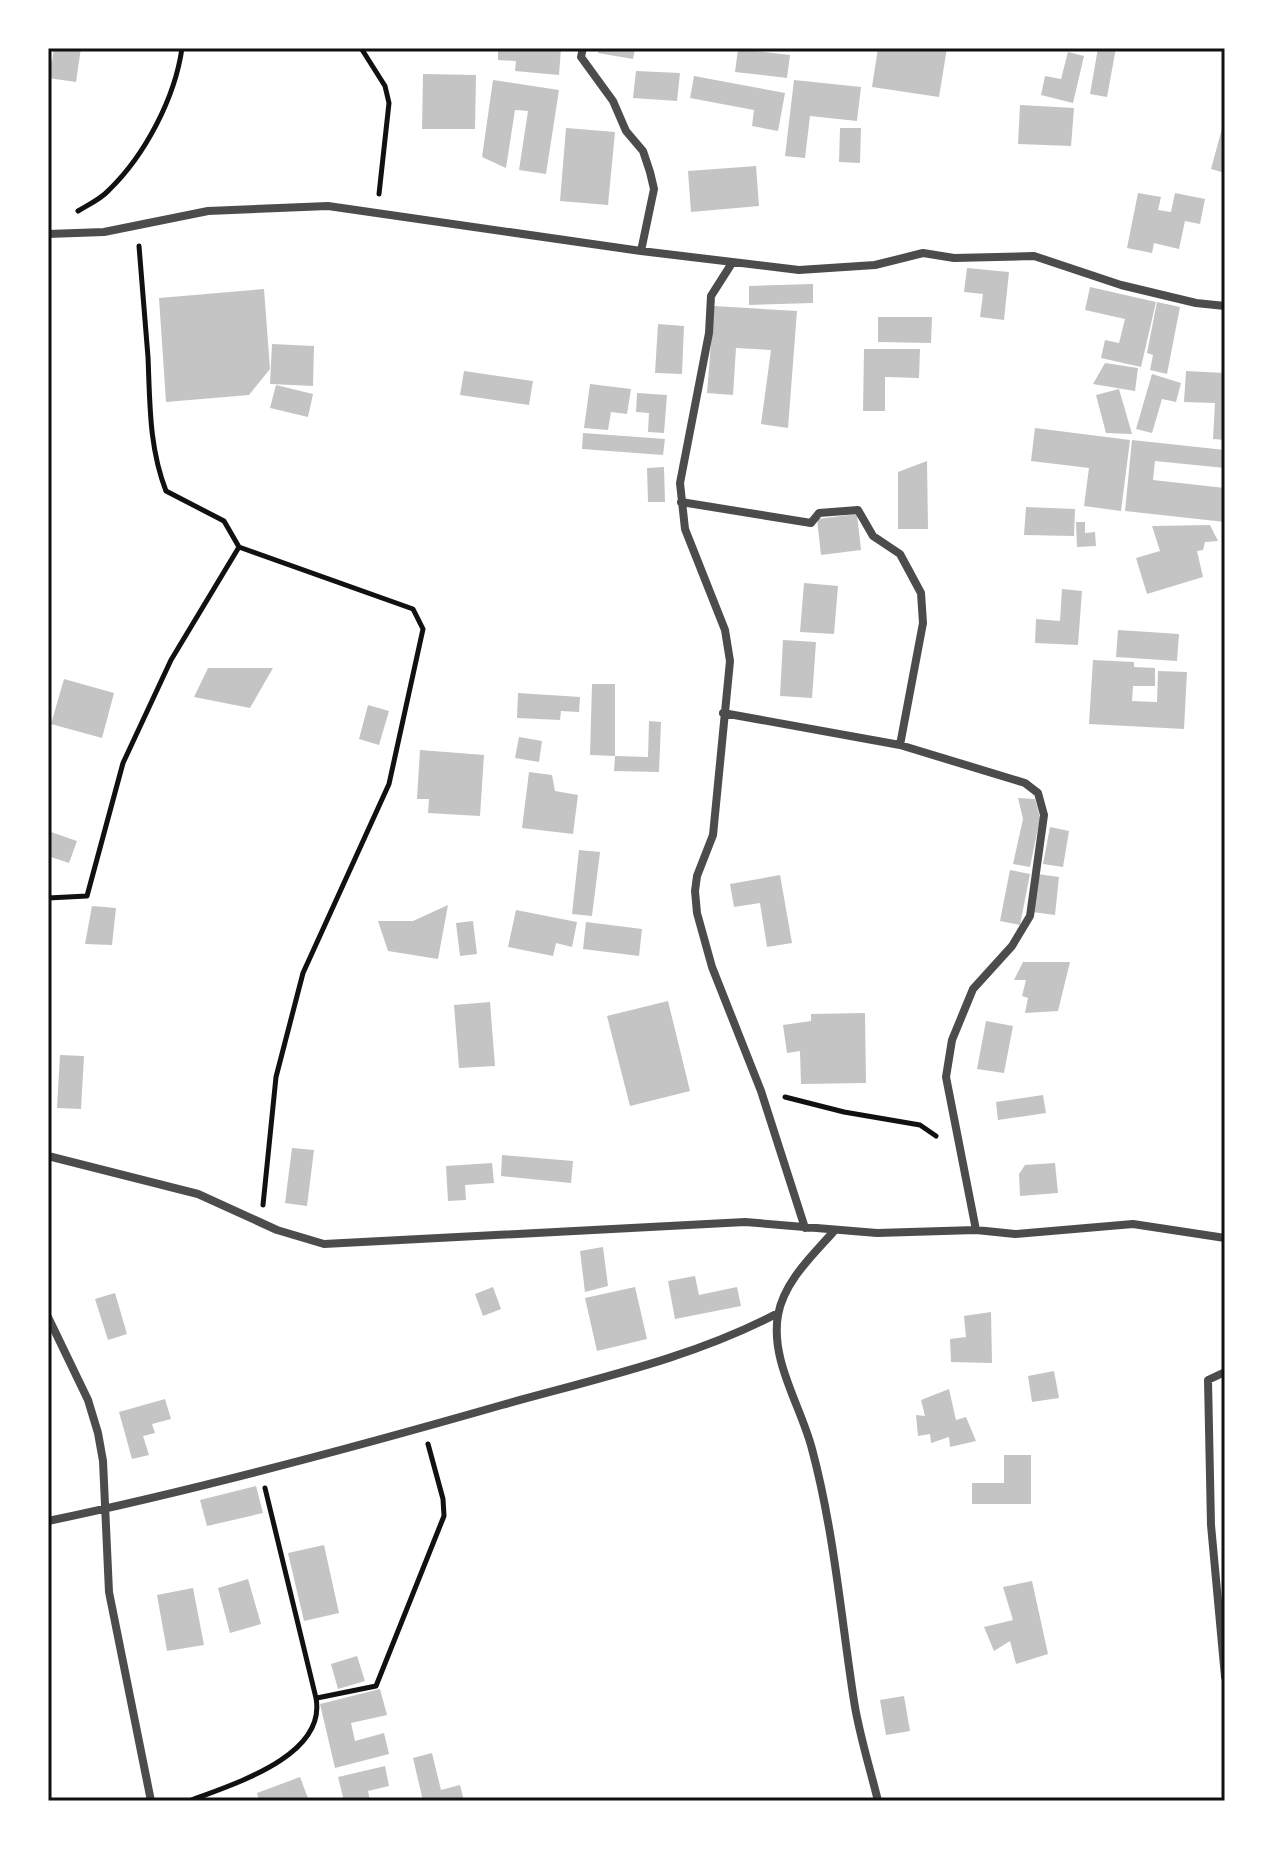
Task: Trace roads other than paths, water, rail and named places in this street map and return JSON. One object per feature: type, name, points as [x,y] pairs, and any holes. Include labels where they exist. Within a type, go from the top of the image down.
[{"type":"street","points":[[583,48],[581,57],[613,101],[626,131],[643,151],[650,172],[654,189],[641,251]]},
{"type":"street","points":[[48,234],[81,234],[208,211],[328,206],[377,210],[641,251],[799,270],[875,265],[923,253],[954,258],[1034,256],[1121,285],[1196,303],[1225,306]]},
{"type":"street","points":[[732,263],[711,296],[709,333],[680,483],[681,502],[694,558],[725,630],[730,661],[713,835],[697,876],[697,913],[712,967],[761,1091],[805,1228]]},
{"type":"street","points":[[681,502],[811,523],[819,513],[858,510],[866,518],[873,536],[900,554],[921,593],[923,623],[900,745]]},
{"type":"street","points":[[723,713],[900,745],[1025,783],[1038,793],[1044,815],[1030,916],[1012,946],[973,989],[947,1060],[946,1077],[976,1230]]},
{"type":"street","points":[[48,1156],[198,1194],[301,1239],[324,1244],[745,1222],[835,1230],[1041,1233],[1094,1225],[1133,1224],[1225,1238]]},
{"type":"street","points":[[835,1230],[800,1271],[778,1313],[777,1338],[783,1366],[812,1449],[843,1607],[854,1703],[878,1801]]},
{"type":"street","points":[[48,1521],[261,1471],[423,1427],[722,1340],[778,1313]]},
{"type":"street","points":[[48,1317],[88,1400],[98,1433],[106,1509],[109,1592],[151,1801]]},
{"type":"street","points":[[1225,1372],[1208,1380],[1211,1525],[1225,1677]]}]
